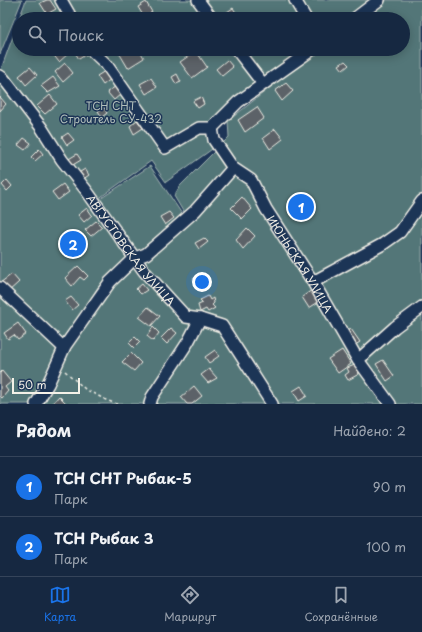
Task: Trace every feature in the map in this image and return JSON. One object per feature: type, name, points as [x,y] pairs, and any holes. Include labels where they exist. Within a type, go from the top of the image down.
[{"type":"street","points":[[60,0],[68,12]]},
{"type":"street","points":[[198,0],[207,12]]},
{"type":"street","points":[[295,0],[302,12]]},
{"type":"street","points":[[363,12],[378,0]]},
{"type":"street","points":[[97,56],[106,64],[165,148],[200,128],[212,128],[238,102],[303,56]]},
{"type":"street","points":[[242,56],[264,84]]},
{"type":"street","name":"АВГУСТОВСКАЯ УЛИЦА","points":[[0,76],[41,127],[62,160],[86,190],[144,271],[186,317],[200,319],[222,326],[272,404]]},
{"type":"street","name":"ИЮНЬСКАЯ УЛИЦА","points":[[212,128],[214,140],[233,168],[251,180],[266,209],[313,282],[358,360],[390,404]]},
{"type":"street","points":[[36,404],[58,364],[64,348],[110,282],[135,258],[146,254],[195,211],[233,168]]},
{"type":"street","points":[[313,282],[383,244],[400,232],[422,201]]},
{"type":"street","points":[[0,288],[64,348]]},
{"type":"street","points":[[358,360],[422,307]]},
{"type":"street","points":[[150,404],[152,397],[188,342],[200,319]]},
{"type":"path","points":[[58,364],[85,389],[117,404]]},
{"type":"green space","points":[[0,0],[22,0],[17,12],[12,12],[12,25],[0,54]]},
{"type":"green space","points":[[26,0],[377,0],[362,12],[22,12]]},
{"type":"green space","points":[[387,0],[422,0],[422,404],[43,404],[69,346],[109,290],[147,257],[187,218],[174,196],[180,186],[229,137],[228,121],[312,56],[410,56],[410,12],[371,12]]},
{"type":"green space","name":"ТСН СНТ Строитель СУ-432","points":[[12,39],[12,56],[304,56],[216,123],[217,136],[222,142],[166,182],[151,161],[98,199],[0,72]]},
{"type":"green space","points":[[0,84],[11,96],[91,205],[150,166],[182,214],[98,287],[58,351],[29,404],[0,404]]},
{"type":"building","points":[[50,0],[56,9],[51,12],[46,12],[40,3]]},
{"type":"building","points":[[146,2],[152,12],[141,12],[138,7]]},
{"type":"building","points":[[233,8],[236,12],[227,12]]},
{"type":"building","points":[[54,56],[66,56],[59,62]]},
{"type":"building","points":[[77,56],[84,56],[79,59]]},
{"type":"building","points":[[121,56],[143,56],[144,58],[128,68]]},
{"type":"building","points":[[189,56],[199,56],[207,67],[192,78],[180,62]]},
{"type":"building","points":[[227,60],[233,67],[222,76],[216,69]]},
{"type":"building","points":[[345,61],[349,65],[343,70],[339,65]]},
{"type":"building","points":[[65,63],[73,73],[63,82],[55,72]]},
{"type":"building","points":[[30,67],[37,75],[26,85],[19,76]]},
{"type":"building","points":[[105,71],[111,79],[103,85],[97,76]]},
{"type":"building","points":[[177,74],[181,82],[176,84],[172,77]]},
{"type":"building","points":[[53,77],[60,86],[48,93],[41,86]]},
{"type":"building","points":[[151,78],[157,87],[146,94],[140,84]]},
{"type":"building","points":[[286,83],[293,91],[282,101],[275,91]]},
{"type":"building","points":[[115,87],[121,94],[114,100],[107,92]]},
{"type":"building","points":[[50,95],[57,104],[45,114],[37,106]]},
{"type":"building","points":[[0,97],[6,104],[0,111]]},
{"type":"building","points":[[201,97],[204,104],[198,108],[193,101]]},
{"type":"building","points":[[104,107],[107,113],[102,117],[98,111]]},
{"type":"building","points":[[257,107],[264,118],[245,132],[238,120]]},
{"type":"building","points":[[137,120],[143,128],[134,134],[130,126]]},
{"type":"building","points":[[275,129],[283,139],[270,149],[263,138]]},
{"type":"building","points":[[68,133],[74,140],[67,145],[62,137]]},
{"type":"building","points":[[24,138],[31,143],[25,150],[18,145]]},
{"type":"building","points":[[39,149],[43,154],[35,161],[31,157]]},
{"type":"building","points":[[77,154],[81,160],[71,166],[67,160]]},
{"type":"building","points":[[85,169],[89,175],[82,180],[77,174]]},
{"type":"building","points":[[7,180],[12,186],[7,191],[2,185]]},
{"type":"building","points":[[63,184],[69,192],[58,200],[52,192]]},
{"type":"building","points":[[242,197],[252,209],[242,219],[231,208]]},
{"type":"building","points":[[87,208],[92,215],[84,222],[78,215]]},
{"type":"building","points":[[169,212],[174,218],[165,225],[160,217]]},
{"type":"building","points":[[96,221],[102,227],[91,236],[85,230]]},
{"type":"building","points":[[247,228],[255,236],[243,249],[236,240]]},
{"type":"building","points":[[204,238],[208,242],[199,249],[195,243]]},
{"type":"building","points":[[78,266],[88,276],[84,280],[80,277],[72,286],[65,278]]},
{"type":"building","points":[[201,273],[206,280],[198,287],[193,279]]},
{"type":"building","points":[[12,274],[19,282],[8,292],[0,283]]},
{"type":"building","points":[[142,284],[147,290],[141,294],[136,289]]},
{"type":"building","points":[[312,290],[320,301],[309,308],[302,297]]},
{"type":"building","points":[[208,296],[210,300],[213,298],[214,303],[212,305],[215,308],[208,312],[206,309],[200,312],[198,305],[203,303],[200,300]]},
{"type":"building","points":[[71,297],[78,305],[72,310],[65,301]]},
{"type":"building","points":[[148,307],[160,316],[151,326],[139,317]]},
{"type":"building","points":[[18,323],[26,334],[18,340],[14,335],[8,339],[4,333]]},
{"type":"building","points":[[153,327],[159,333],[153,341],[147,336]]},
{"type":"building","points":[[171,328],[177,333],[167,344],[161,338]]},
{"type":"building","points":[[351,329],[360,342],[355,345],[346,332]]},
{"type":"building","points":[[135,337],[140,342],[134,348],[129,343]]},
{"type":"building","points":[[215,350],[219,356],[209,363],[205,357]]},
{"type":"building","points":[[342,350],[351,364],[338,373],[328,359]]},
{"type":"building","points":[[131,353],[141,363],[134,371],[122,362]]},
{"type":"building","points":[[383,360],[394,376],[387,381],[376,364]]},
{"type":"building","points":[[355,365],[359,374],[348,380],[345,375],[349,372],[347,368]]},
{"type":"building","points":[[209,369],[217,378],[208,383],[201,375]]},
{"type":"building","points":[[2,371],[11,382],[5,387],[8,391],[2,398],[0,396],[0,373]]},
{"type":"building","points":[[194,386],[202,396],[192,404],[187,404],[181,397]]},
{"type":"building","points":[[301,386],[307,396],[299,401],[293,391]]},
{"type":"building","points":[[59,396],[67,404],[52,404]]},
{"type":"place","name":"ТСН СНТ Рыбак-5","points":[[301,207]]},
{"type":"place","name":"ТСН Рыбак 3","points":[[73,244]]}]
